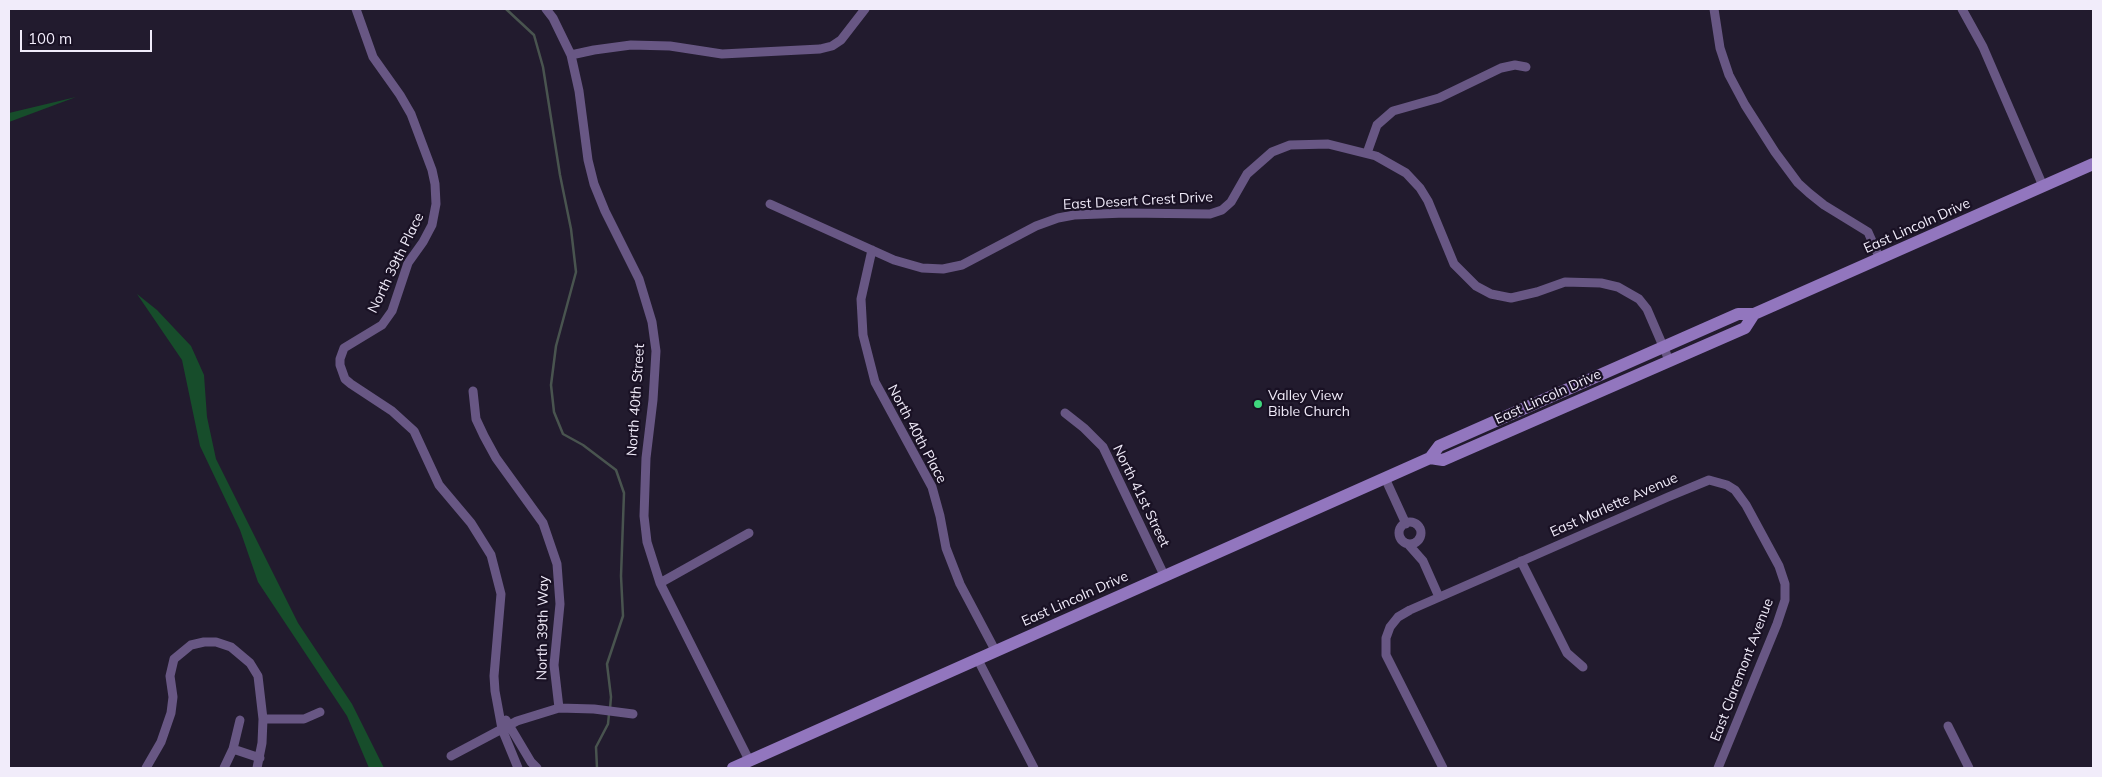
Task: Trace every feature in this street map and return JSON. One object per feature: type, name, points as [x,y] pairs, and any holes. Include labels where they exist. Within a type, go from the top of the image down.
[{"type":"main road","name":"East Lincoln Drive","points":[[733,768],[1430,458],[1439,446],[1738,314],[1754,314],[2093,164]]},
{"type":"main road","name":"East Lincoln Drive","points":[[1430,458],[1443,460],[1745,328],[1754,314]]},
{"type":"street","name":"North 39th Place","points":[[356,9],[373,57],[411,114],[434,177],[436,204],[432,225],[424,242],[408,263],[392,311],[382,325],[344,348],[340,365],[345,378],[351,384],[392,411],[414,431],[440,485],[470,523],[491,555],[501,594],[494,676],[498,706],[518,768]]},
{"type":"street","name":"North 40th Street","points":[[546,9],[553,18],[571,55],[579,91],[588,160],[594,184],[605,211],[639,279],[652,322],[656,351],[653,400],[646,458],[644,516],[647,542],[660,583],[749,760]]},
{"type":"street","points":[[571,55],[630,45],[670,46],[722,54],[820,49],[832,46],[841,40],[865,9]]},
{"type":"street","points":[[1714,9],[1720,48],[1729,75],[1741,98],[1774,150],[1798,183],[1809,193],[1824,205],[1868,232],[1880,259]]},
{"type":"street","points":[[1962,9],[1982,47],[2043,186]]},
{"type":"street","points":[[1526,67],[1515,65],[1501,68],[1439,98],[1393,111],[1377,125],[1367,153],[1406,173],[1420,188],[1428,201],[1454,264],[1476,286],[1491,294],[1511,298],[1538,292],[1565,282],[1602,283],[1618,288],[1639,299],[1647,309],[1669,360]]},
{"type":"street","name":"East Desert Crest Drive","points":[[770,204],[894,260],[943,269],[962,265],[1036,226],[1058,218],[1074,215],[1125,213],[1210,214],[1222,210],[1230,202],[1247,174],[1258,162],[1272,152],[1290,145],[1328,144],[1367,153]]},
{"type":"street","name":"North 40th Place","points":[[872,250],[861,299],[863,336],[875,382],[932,487],[946,548],[960,584],[995,650]]},
{"type":"street","name":"North 39th Way","points":[[473,391],[476,418],[484,436],[496,458],[543,523],[557,564],[560,604],[554,665],[559,708]]},
{"type":"street","name":"North 41st Street","points":[[1065,413],[1103,447],[1164,576]]},
{"type":"street","points":[[1385,478],[1406,524]]},
{"type":"street","name":"East Marlette Avenue","points":[[1443,768],[1386,655],[1386,638],[1390,627],[1398,617],[1439,597],[1700,482],[1709,480],[1719,482]]},
{"type":"street","name":"East Claremont Avenue","points":[[1718,768],[1785,600],[1785,584],[1779,566],[1746,505],[1735,490],[1719,482]]},
{"type":"street","points":[[1423,561],[1408,544],[1402,541],[1401,528],[1406,524],[1418,525],[1421,532],[1423,561],[1439,597]]},
{"type":"street","points":[[660,583],[749,534]]},
{"type":"street","points":[[1408,544],[1413,544],[1420,539]]},
{"type":"street","points":[[1521,561],[1568,653],[1583,667]]},
{"type":"street","points":[[146,768],[161,742],[171,713],[173,697],[170,676],[174,659],[191,646],[204,642],[216,642],[231,647],[242,655],[258,676],[263,720],[260,758],[257,768]]},
{"type":"street","points":[[977,658],[1034,768]]},
{"type":"street","points":[[451,756],[506,727],[559,708],[594,709],[632,714]]},
{"type":"street","points":[[263,720],[304,719],[320,712]]},
{"type":"street","points":[[224,768],[233,749],[240,720]]},
{"type":"street","points":[[1948,726],[1969,768]]},
{"type":"street","name":"North 39th Place","points":[[506,727],[537,768]]},
{"type":"street","points":[[233,749],[260,758]]},
{"type":"green space","points":[[76,97],[9,122],[9,113]]},
{"type":"green space","points":[[137,294],[157,310],[191,346],[204,375],[207,417],[216,459],[298,623],[352,704],[384,768],[369,768],[347,716],[258,582],[240,530],[200,446],[182,360]]},
{"type":"waterway","points":[[506,9],[534,35],[543,67],[560,175],[571,229],[576,272],[556,346],[551,385],[554,412],[563,434],[583,445],[616,470],[624,493],[621,576],[623,616],[607,664],[611,697],[610,709]]},
{"type":"waterway","points":[[597,768],[596,747],[608,724],[609,714]]},
{"type":"place","name":"Valley View Bible Church","points":[[1258,404]]}]
